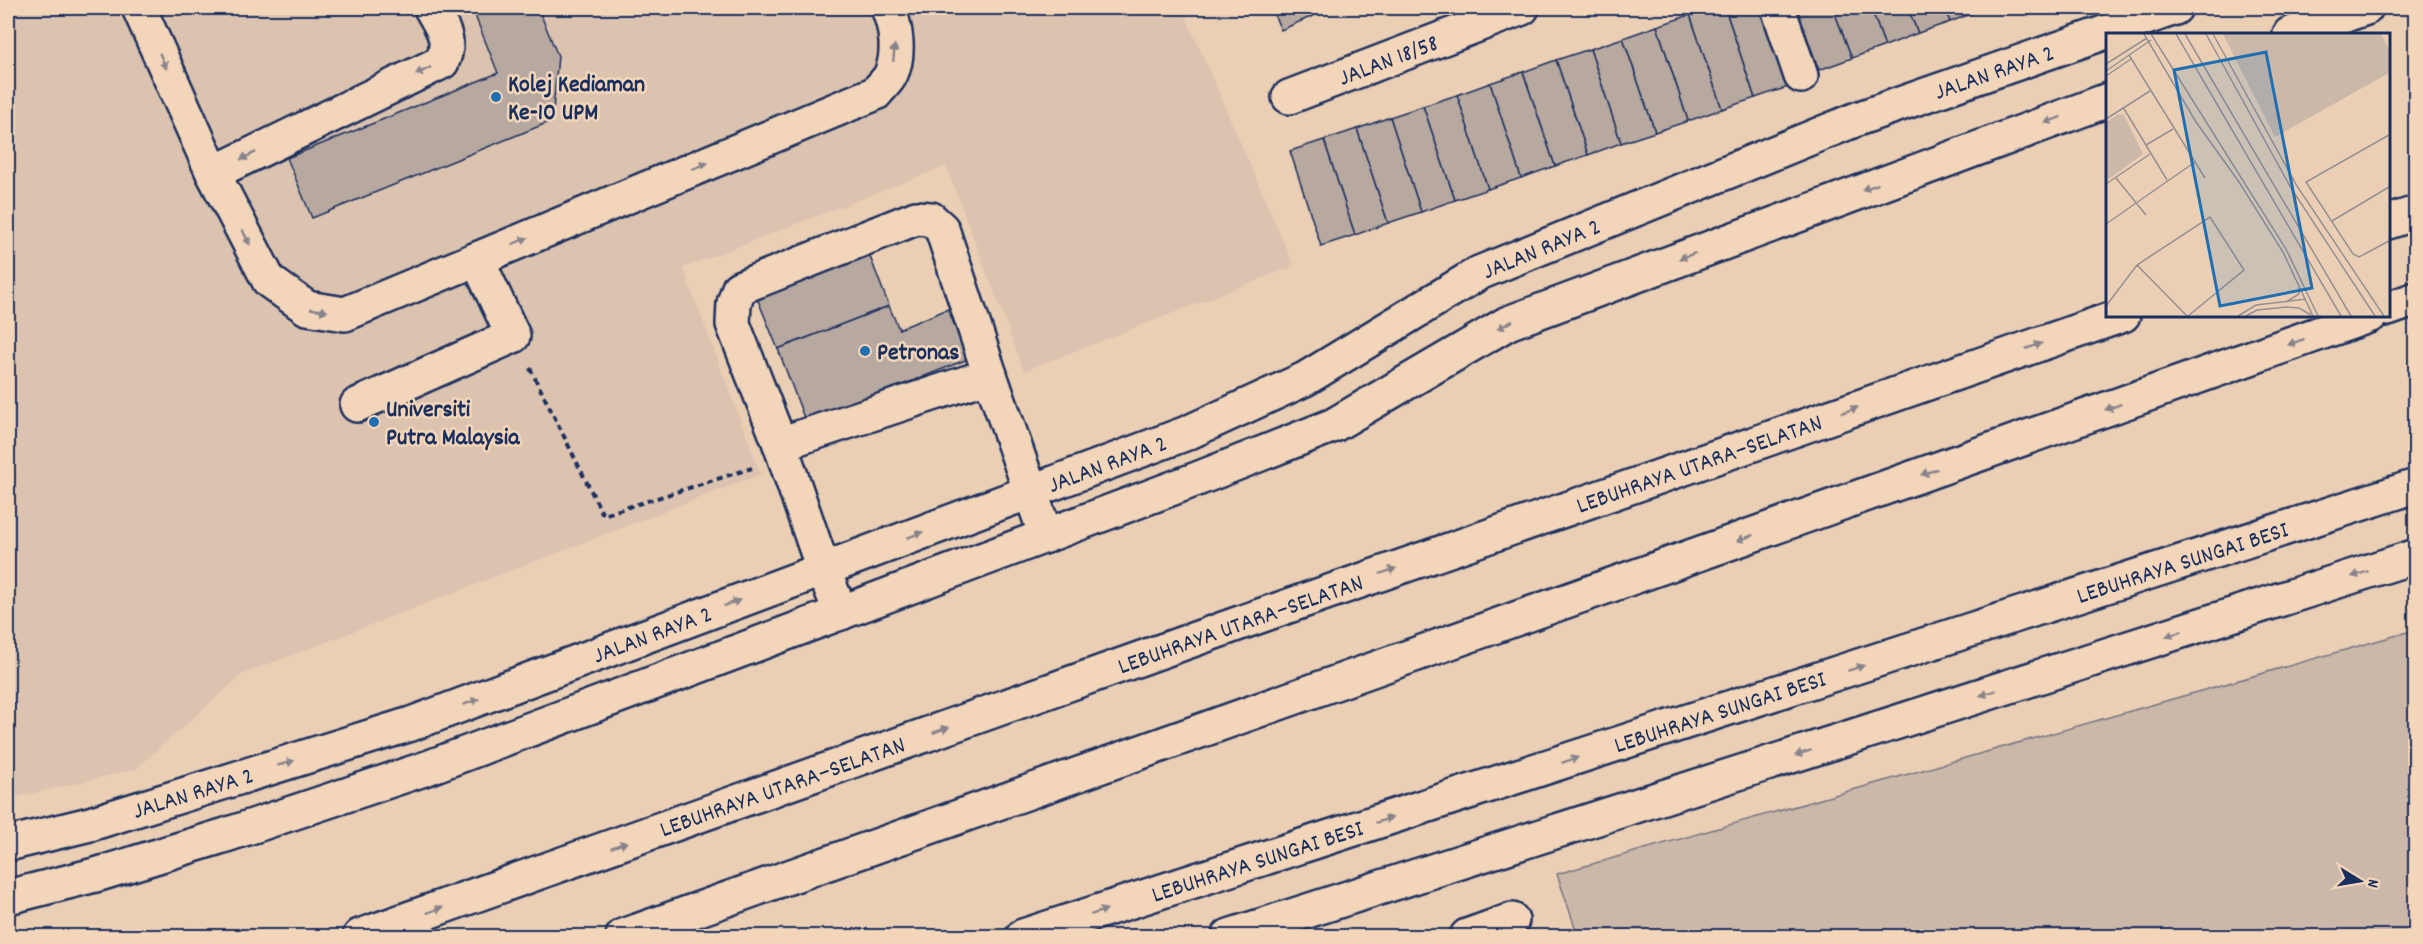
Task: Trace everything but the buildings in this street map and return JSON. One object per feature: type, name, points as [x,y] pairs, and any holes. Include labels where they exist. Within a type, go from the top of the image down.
[{"type":"main road","points":[[139,8],[213,173],[269,281],[307,308],[345,314],[876,93],[891,75],[896,50],[893,20],[888,8]]},
{"type":"main road","points":[[213,173],[442,62],[447,39],[431,8]]},
{"type":"main road","name":"JALAN 18/58","points":[[1289,97],[1461,19],[1522,8]]},
{"type":"main road","points":[[1778,8],[1801,76]]},
{"type":"main road","name":"JALAN RAYA 2","points":[[8,844],[90,824],[411,724],[1187,433],[1305,379],[1479,273],[1857,119],[2175,8]]},
{"type":"main road","points":[[2293,33],[2366,8]]},
{"type":"main road","name":"JALAN RAYA 2","points":[[8,897],[99,874],[226,836],[427,768],[1197,480],[1334,425],[1508,323],[2106,101]]},
{"type":"main road","points":[[2390,221],[2415,213]]},
{"type":"main road","points":[[841,613],[733,324],[734,303],[739,288],[916,218],[931,219],[942,229],[1046,536]]},
{"type":"main road","points":[[357,405],[513,336],[477,259]]},
{"type":"main road","points":[[2390,308],[2415,299]]},
{"type":"main road","name":"LEBUHRAYA UTARA–SELATAN","points":[[360,936],[1265,614],[2120,316]]},
{"type":"main road","points":[[623,936],[2368,316]]},
{"type":"main road","points":[[782,451],[990,375]]},
{"type":"main road","name":"LEBUHRAYA SUNGAI BESI","points":[[1023,936],[2415,486]]},
{"type":"main road","points":[[1228,936],[2415,556]]},
{"type":"main road","points":[[8,820],[90,824]]},
{"type":"main road","points":[[1467,936],[1512,920]]},
{"type":"path","points":[[513,336],[603,515],[782,451]]},
{"type":"shaded area","name":"Universiti Putra Malaysia","points":[[8,8],[1182,8],[1294,266],[1024,371],[946,166],[683,268],[761,474],[243,674],[136,769],[8,799]]},
{"type":"shaded area","points":[[2415,630],[2415,936],[1578,936],[1557,874]]},
{"type":"place","name":"Kolej Kediaman Ke-10 UPM","points":[[496,97]]},
{"type":"place","name":"Petronas","points":[[865,351]]},
{"type":"place","name":"Universiti Putra Malaysia","points":[[374,422]]}]
